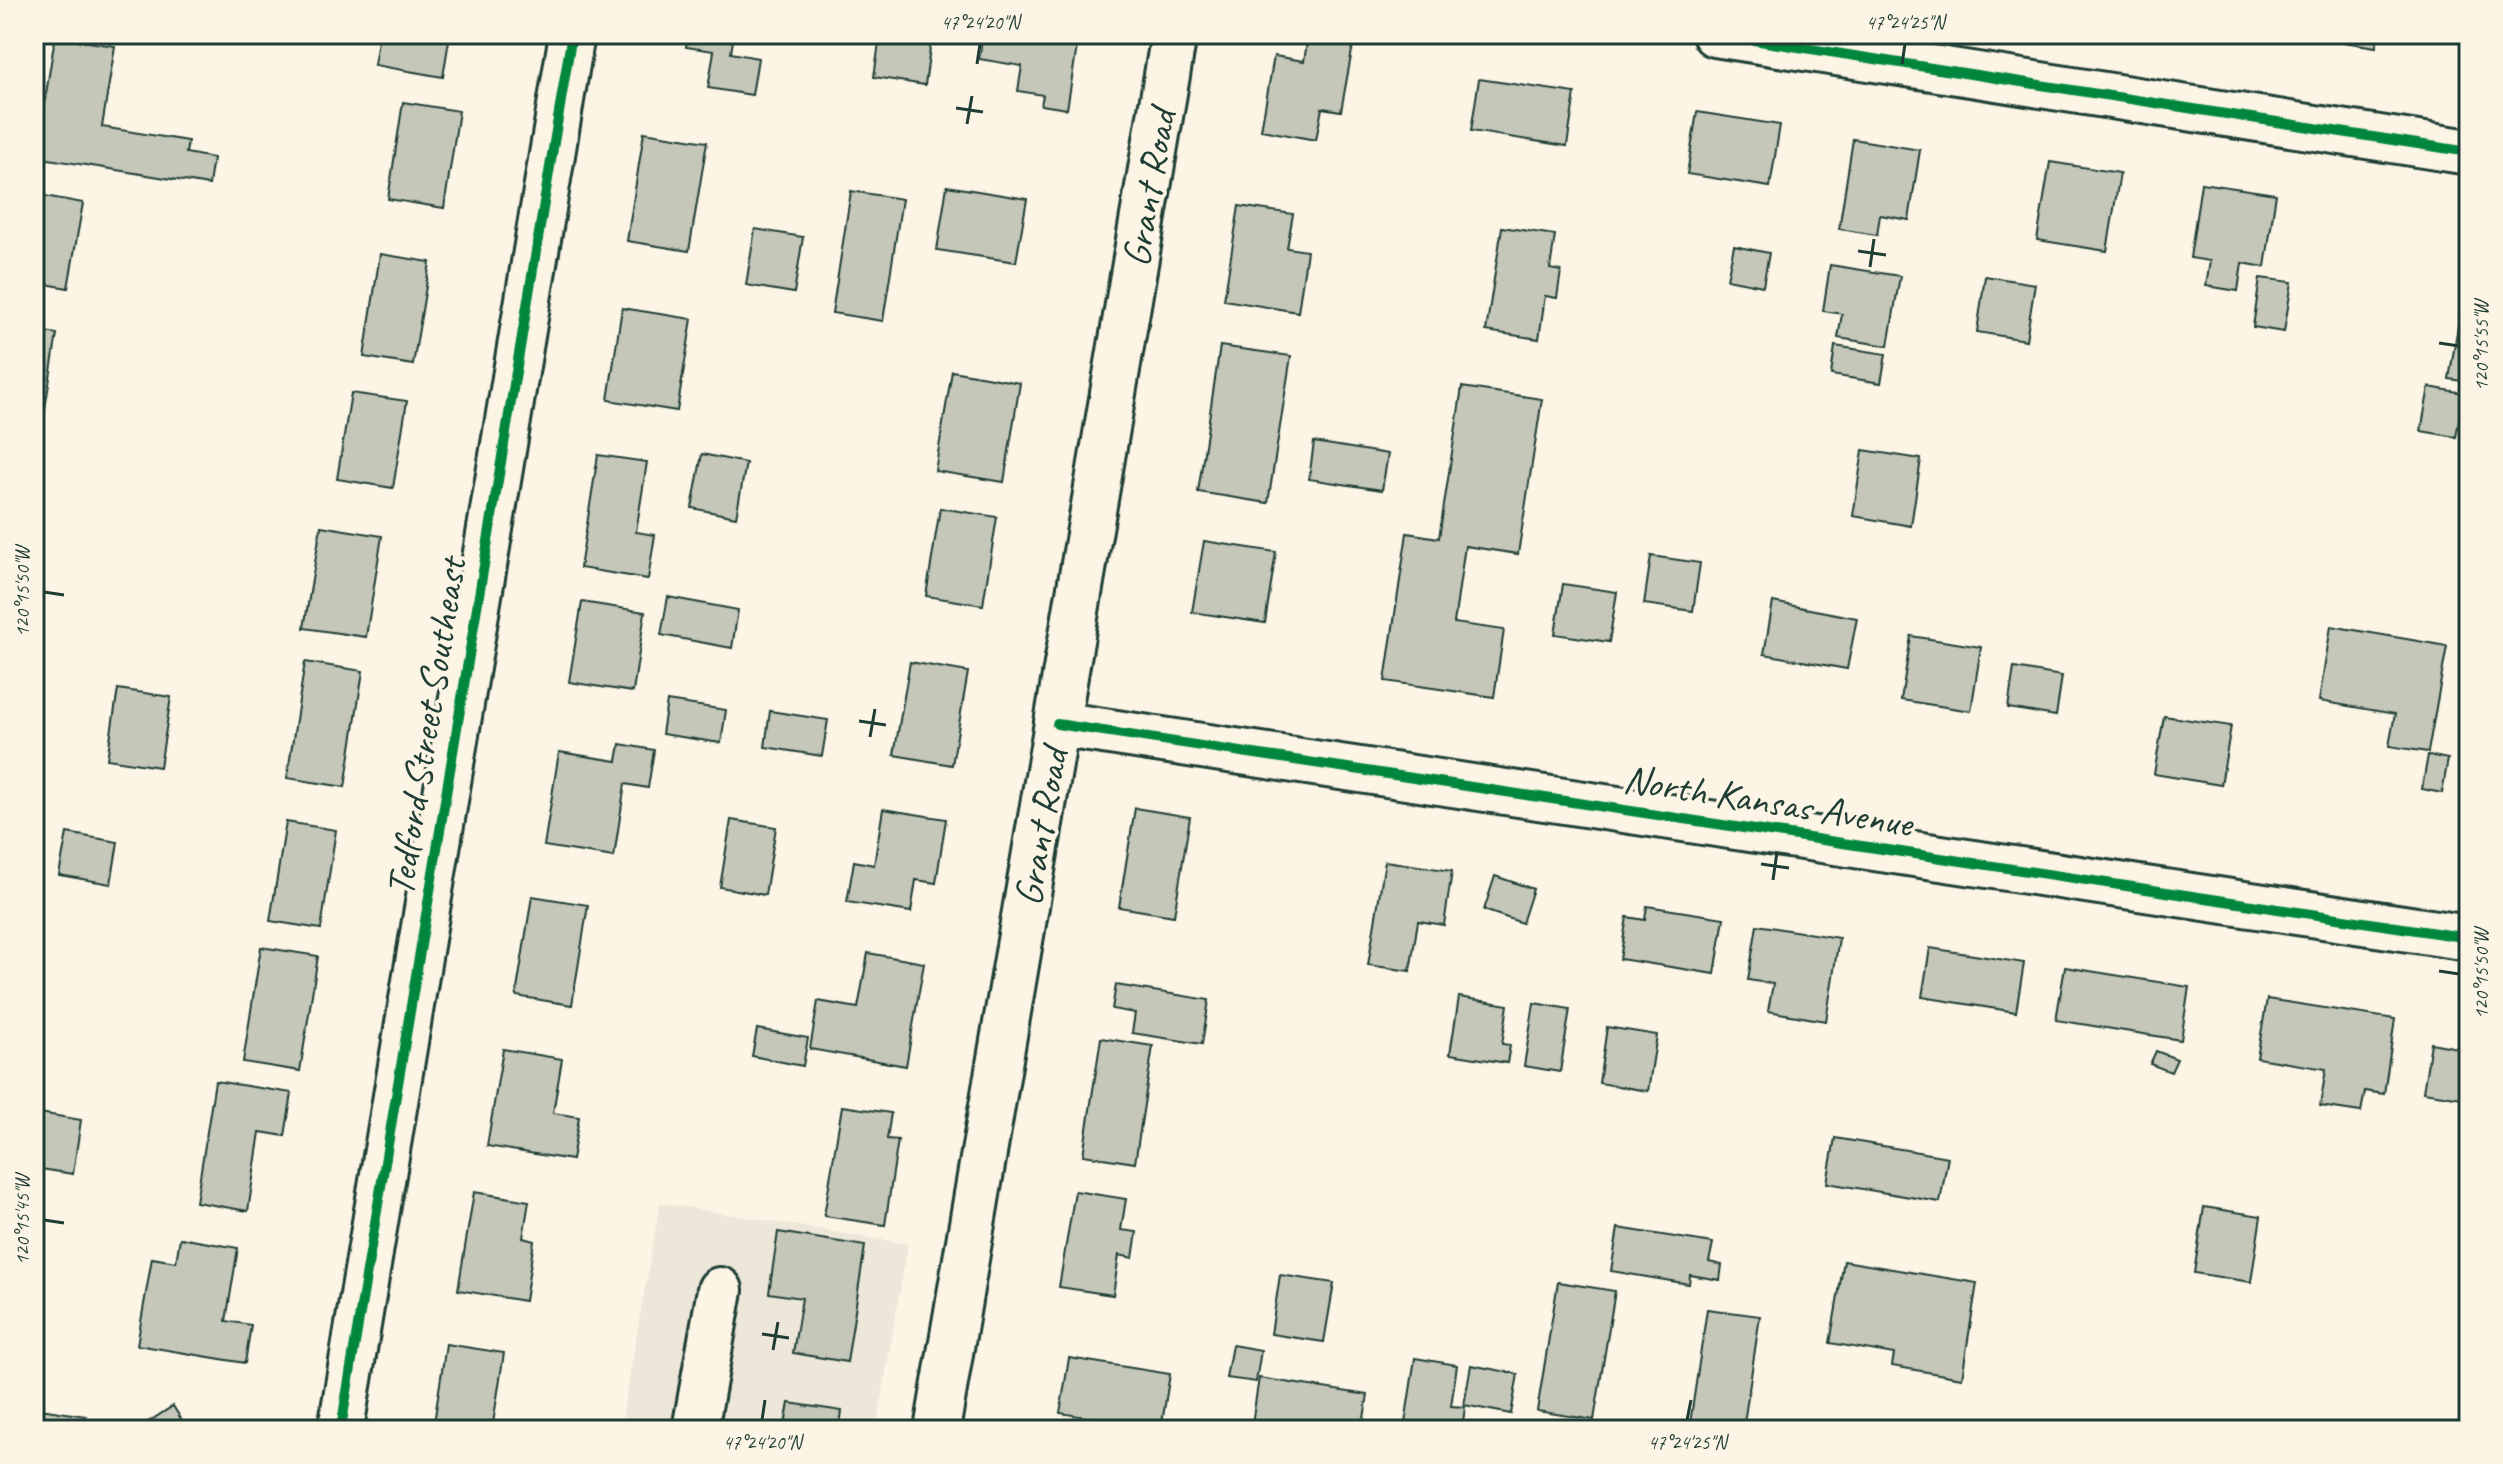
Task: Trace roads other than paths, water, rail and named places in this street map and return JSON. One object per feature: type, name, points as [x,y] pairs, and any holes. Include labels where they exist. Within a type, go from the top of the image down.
[{"type":"street","name":"Tedford Street Southeast","points":[[338,1430],[342,1422],[572,34]]},
{"type":"street","name":"Grant Road","points":[[937,1430],[1174,34]]},
{"type":"street","points":[[1715,34],[2469,152]]},
{"type":"street","name":"North Kansas Avenue","points":[[1057,724],[2469,938]]},
{"type":"street","points":[[695,1430],[720,1290]]}]
